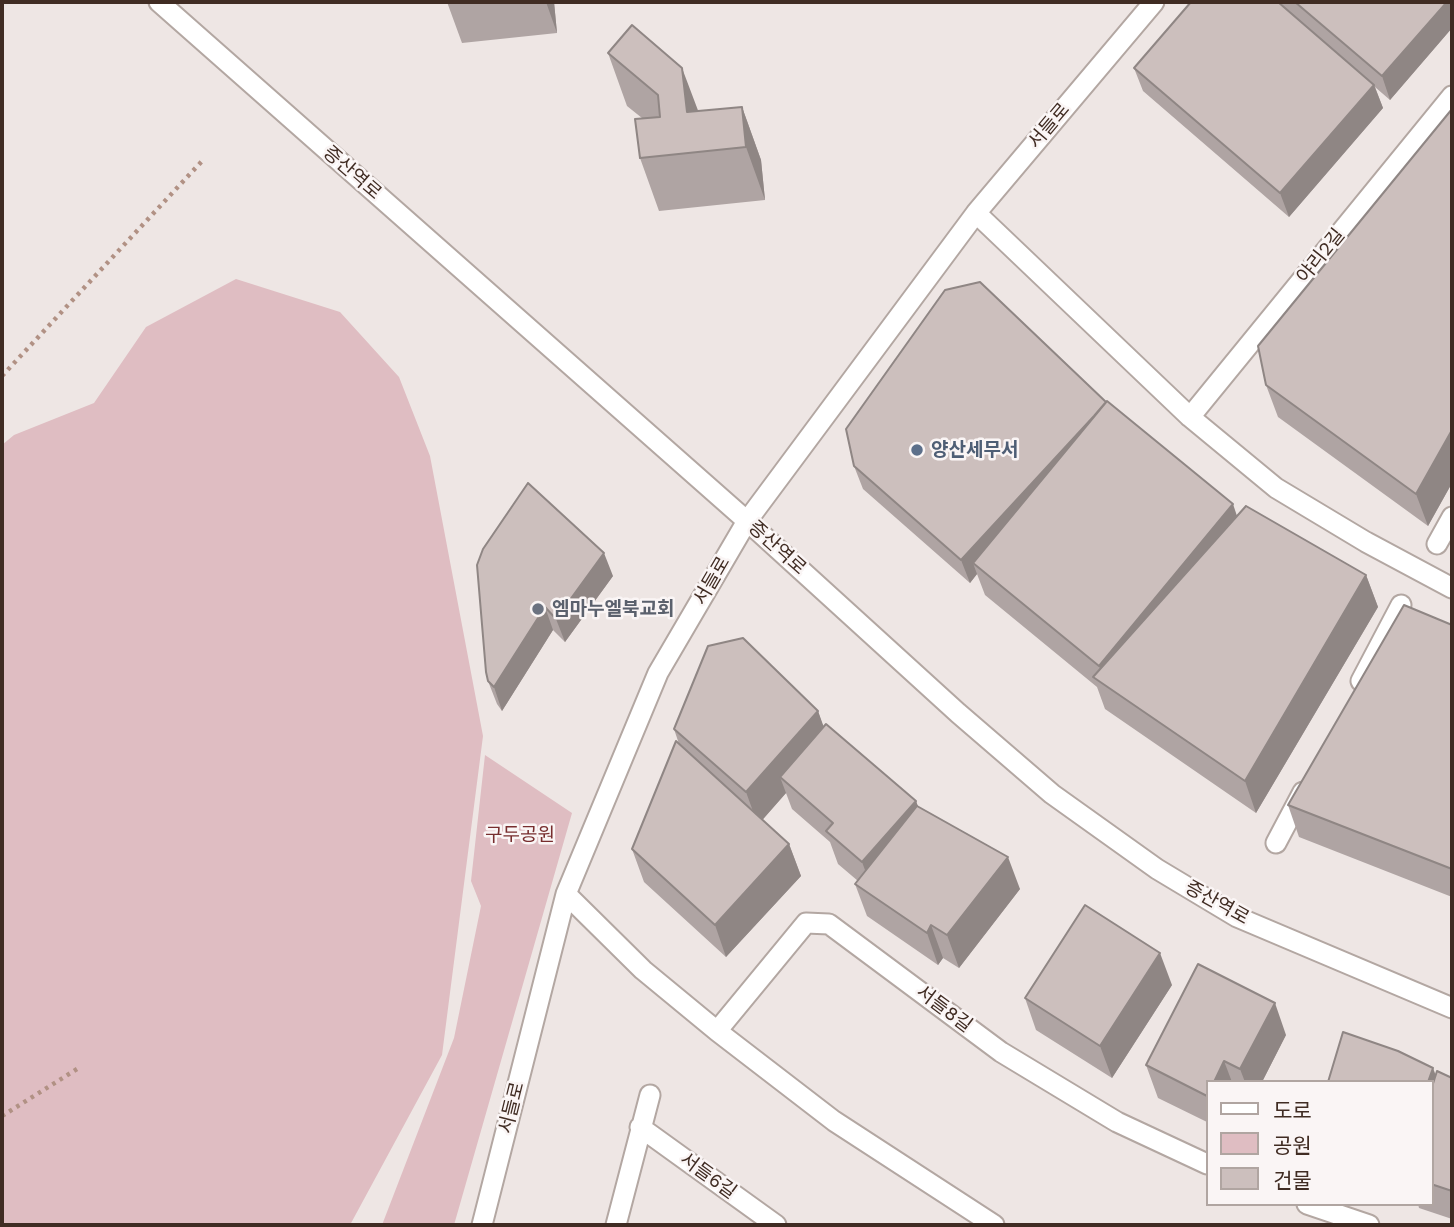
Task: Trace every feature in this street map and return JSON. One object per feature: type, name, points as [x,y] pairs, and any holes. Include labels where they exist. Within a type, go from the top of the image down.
[{"type":"street","name":"증산역로","points":[[159,2],[1052,794],[1157,869],[1237,917],[1452,1008]]},
{"type":"street","name":"서들로","points":[[482,1225],[566,894],[658,673],[747,522],[976,214],[1154,2]]},
{"type":"street","name":"야리2길","points":[[1190,416],[1452,96]]},
{"type":"street","points":[[976,214],[1190,416],[1276,488],[1366,542],[1452,588]]},
{"type":"street","points":[[1437,544],[1452,517]]},
{"type":"street","points":[[1351,700],[1401,605]]},
{"type":"street","points":[[1276,843],[1314,772]]},
{"type":"street","points":[[566,894],[643,970],[716,1031],[834,1121],[994,1225]]},
{"type":"street","name":"서들8길","points":[[716,1031],[806,923],[830,924],[1001,1052],[1117,1122],[1206,1164]]},
{"type":"street","points":[[616,1225],[650,1095]]},
{"type":"street","name":"서들6길","points":[[640,1127],[776,1225]]},
{"type":"street","points":[[1313,1206],[1368,1225]]},
{"type":"path","points":[[2,376],[203,160]]},
{"type":"path","points":[[2,1116],[77,1069]]},
{"type":"green space","points":[[236,279],[340,312],[399,377],[430,456],[483,736],[442,1055],[350,1225],[2,1225],[2,445],[14,435],[94,403],[146,327]]},
{"type":"green space","name":"구두공원","points":[[485,755],[572,813],[454,1225],[382,1225],[454,1038],[481,906],[471,881]]},
{"type":"building","points":[[1191,2],[1278,2],[1374,85],[1280,193],[1134,68]]},
{"type":"building","points":[[1295,2],[1447,2],[1382,76]]},
{"type":"building","points":[[632,25],[682,68],[687,112],[742,107],[746,147],[640,158],[635,119],[660,117],[658,95],[608,53]]},
{"type":"building","points":[[1452,109],[1452,430],[1416,494],[1266,385],[1258,346]]},
{"type":"building","points":[[980,282],[1106,402],[961,560],[854,466],[846,429],[945,290]]},
{"type":"building","points":[[1107,401],[1233,504],[1099,666],[973,563]]},
{"type":"building","name":"엠마누엘북교회","points":[[528,483],[604,553],[556,619],[545,607],[494,687],[488,681],[486,672],[477,565],[483,549]]},
{"type":"building","points":[[1246,506],[1366,575],[1245,781],[1093,677]]},
{"type":"building","points":[[1404,605],[1452,625],[1452,869],[1288,805]]},
{"type":"building","points":[[743,638],[818,711],[746,792],[674,729],[708,646]]},
{"type":"building","points":[[826,724],[916,801],[862,862],[826,831],[833,823],[780,777]]},
{"type":"building","points":[[676,741],[789,844],[715,925],[632,849]]},
{"type":"building","points":[[917,806],[1008,857],[947,935],[931,925],[927,933],[855,884]]},
{"type":"building","points":[[1085,905],[1160,953],[1100,1046],[1025,998]]},
{"type":"building","points":[[1198,964],[1275,1003],[1240,1069],[1224,1061],[1215,1080],[1206,1080],[1206,1095],[1146,1065]]},
{"type":"building","points":[[1343,1032],[1398,1051],[1433,1068],[1429,1080],[1329,1080]]},
{"type":"building","points":[[1437,1071],[1452,1078],[1452,1191],[1433,1185],[1433,1084]]},
{"type":"place","name":"양산세무서","points":[[917,450]]},
{"type":"place","name":"엠마누엘북교회","points":[[538,609]]}]
